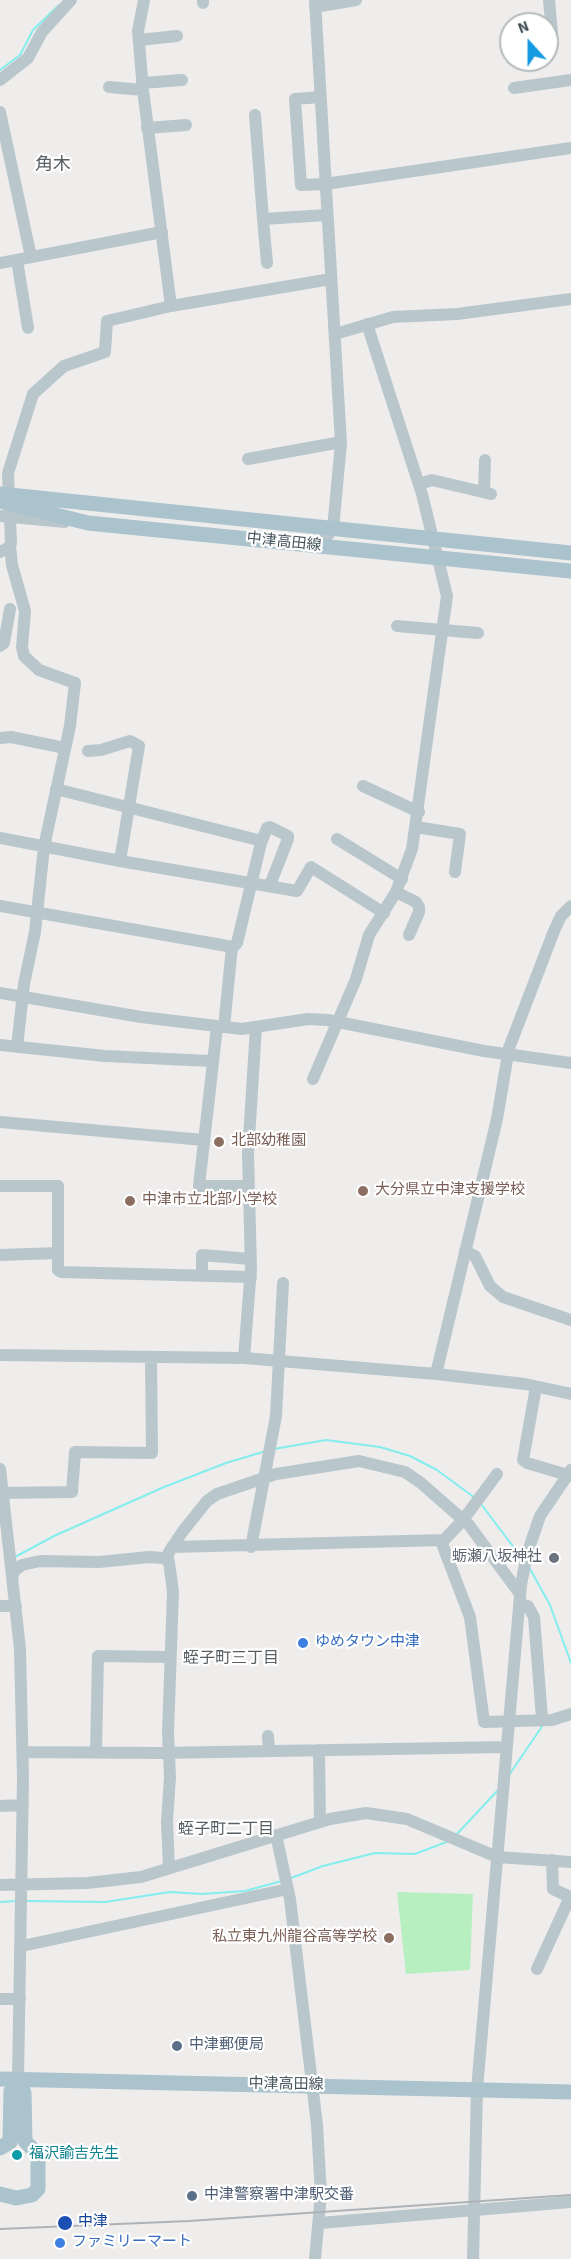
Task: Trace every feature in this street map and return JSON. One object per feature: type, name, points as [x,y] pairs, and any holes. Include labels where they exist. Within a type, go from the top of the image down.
[{"type":"main road","name":"中津高田線","points":[[4,504],[88,523],[571,571]]},
{"type":"main road","name":"中津高田線","points":[[4,504],[333,529],[571,553]]},
{"type":"main road","name":"中津高田線","points":[[0,2079],[571,2092]]},
{"type":"main road","points":[[0,2148],[10,2142],[12,2091],[18,2080]]},
{"type":"main road","points":[[0,2194],[16,2198],[32,2195],[38,2189],[38,2155],[25,2141],[24,2093],[18,2080]]},
{"type":"street","points":[[0,80],[28,58],[42,32],[71,0]]},
{"type":"street","points":[[144,0],[138,24],[143,87],[171,306]]},
{"type":"street","points":[[319,546],[333,529],[341,442],[315,4],[356,0]]},
{"type":"street","points":[[139,40],[177,36]]},
{"type":"street","points":[[110,87],[143,87],[182,80]]},
{"type":"street","points":[[514,88],[571,80]]},
{"type":"street","points":[[320,97],[295,99],[301,185],[325,184],[571,148]]},
{"type":"street","points":[[0,112],[31,257]]},
{"type":"street","points":[[255,115],[267,262]]},
{"type":"street","points":[[147,128],[186,125]]},
{"type":"street","points":[[263,219],[327,215]]},
{"type":"street","points":[[0,263],[162,232]]},
{"type":"street","points":[[17,260],[28,328]]},
{"type":"street","points":[[16,1047],[22,998],[35,932],[44,847],[65,748],[75,683],[39,670],[24,656],[22,647],[25,611],[5,549],[4,504],[9,468],[35,390],[64,366],[105,352],[106,325],[110,320],[171,306],[331,279]]},
{"type":"street","points":[[335,334],[393,317],[457,314],[571,299]]},
{"type":"street","points":[[313,1079],[338,1022],[367,941],[402,879],[419,812],[447,596],[418,484],[367,324]]},
{"type":"street","points":[[248,459],[341,442]]},
{"type":"street","points":[[418,484],[432,480],[487,493],[485,460]]},
{"type":"street","points":[[0,646],[4,643],[10,609]]},
{"type":"street","points":[[397,626],[478,633]]},
{"type":"street","points":[[0,738],[11,737],[65,748]]},
{"type":"street","points":[[88,751],[130,741],[138,744],[130,808],[120,861]]},
{"type":"street","points":[[363,786],[419,812]]},
{"type":"street","points":[[56,789],[262,841]]},
{"type":"street","points":[[248,1185],[199,1186],[212,1061],[220,1027],[232,947],[237,943],[262,841],[267,828],[270,827],[288,836],[270,885]]},
{"type":"street","points":[[416,827],[460,834],[455,872]]},
{"type":"street","points":[[0,838],[297,891],[311,867],[384,913]]},
{"type":"street","points":[[337,839],[402,879]]},
{"type":"street","points":[[396,892],[416,902],[419,907],[409,935]]},
{"type":"street","points":[[436,1374],[497,1119],[508,1053],[554,931],[561,916],[571,906]]},
{"type":"street","points":[[0,908],[232,947]]},
{"type":"street","points":[[0,993],[220,1027],[255,1027],[308,1019],[338,1022],[571,1063]]},
{"type":"street","points":[[244,1359],[250,1277],[248,1185],[255,1027]]},
{"type":"street","points":[[0,1045],[105,1056],[212,1061]]},
{"type":"street","points":[[0,1122],[204,1140]]},
{"type":"street","points":[[0,1186],[58,1185],[58,1270],[61,1272],[250,1277]]},
{"type":"street","points":[[465,1251],[475,1256],[490,1286],[503,1297],[571,1320]]},
{"type":"street","points":[[0,1255],[58,1253]]},
{"type":"street","points":[[202,1275],[202,1255],[250,1258]]},
{"type":"street","points":[[251,1547],[263,1477],[274,1432],[283,1283]]},
{"type":"street","points":[[0,1355],[244,1359],[436,1374],[571,1394]]},
{"type":"street","points":[[1,1493],[72,1492],[75,1452],[152,1453],[151,1357]]},
{"type":"street","points":[[473,2259],[477,2090],[519,1599],[525,1559],[535,1530],[547,1504],[570,1474],[523,1460],[536,1388]]},
{"type":"street","points":[[169,1868],[167,1822],[173,1583],[167,1560],[172,1546],[212,1497],[263,1477],[346,1461],[369,1462],[411,1475],[464,1520],[519,1599],[528,1606],[534,1617],[546,1718]]},
{"type":"street","points":[[0,1469],[16,1606],[23,1752],[23,1883],[18,2080]]},
{"type":"street","points":[[172,1546],[251,1547],[441,1541],[451,1536],[496,1474]]},
{"type":"street","points":[[441,1541],[470,1617],[484,1722],[571,1714]]},
{"type":"street","points":[[13,1580],[15,1570],[33,1561],[99,1562],[149,1557],[167,1560]]},
{"type":"street","points":[[0,1606],[16,1606]]},
{"type":"street","points":[[96,1752],[98,1656],[170,1657]]},
{"type":"street","points":[[268,1736],[269,1751]]},
{"type":"street","points":[[23,1752],[506,1747]]},
{"type":"street","points":[[319,1750],[320,1822]]},
{"type":"street","points":[[0,1806],[23,1804]]},
{"type":"street","points":[[0,1885],[101,1882],[141,1877],[276,1835],[357,1813],[386,1814],[453,1838],[497,1857],[571,1862]]},
{"type":"street","points":[[276,1835],[287,1883],[321,2171],[320,2223],[315,2259]]},
{"type":"street","points":[[537,1969],[570,1896],[553,1889],[552,1860]]},
{"type":"street","points":[[22,1946],[287,1883]]},
{"type":"street","points":[[0,1999],[21,1999]]},
{"type":"street","points":[[320,2223],[571,2202]]},
{"type":"green space","points":[[397,1892],[473,1894],[470,1970],[406,1974]]},
{"type":"waterway","points":[[0,70],[20,55],[33,30],[59,5]]},
{"type":"waterway","points":[[274,1449],[326,1440],[380,1447],[410,1456],[437,1470],[475,1498]]},
{"type":"waterway","points":[[15,1557],[54,1536],[164,1487],[226,1463],[266,1451]]},
{"type":"waterway","points":[[481,1504],[521,1557]]},
{"type":"waterway","points":[[530,1569],[550,1605],[571,1663]]},
{"type":"waterway","points":[[509,1775],[543,1725]]},
{"type":"waterway","points":[[456,1835],[499,1789]]},
{"type":"waterway","points":[[291,1878],[323,1866],[375,1853],[415,1854],[449,1841]]},
{"type":"waterway","points":[[27,1901],[105,1902],[170,1892],[202,1894],[245,1891],[282,1881]]},
{"type":"waterway","points":[[0,1902],[18,1901]]},
{"type":"railway","points":[[0,2229],[189,2221],[571,2195]]},
{"type":"place","name":"北部幼稚園","points":[[219,1142]]},
{"type":"place","name":"大分県立中津支援学校","points":[[363,1191]]},
{"type":"place","name":"中津市立北部小学校","points":[[130,1201]]},
{"type":"place","name":"蛎瀬八坂神社","points":[[554,1558]]},
{"type":"place","name":"ゆめタウン中津","points":[[303,1643]]},
{"type":"place","name":"私立東九州龍谷高等学校","points":[[389,1938]]},
{"type":"place","name":"中津郵便局","points":[[177,2046]]},
{"type":"place","name":"福沢諭吉先生","points":[[17,2155]]},
{"type":"place","name":"中津警察署中津駅交番","points":[[192,2196]]},
{"type":"place","name":"中津","points":[[65,2223]]},
{"type":"place","name":"ファミリーマート","points":[[60,2243]]},
{"type":"district","name":"角木","points":[[53,166]]},
{"type":"district","name":"蛭子町三丁目","points":[[231,1659]]},
{"type":"district","name":"蛭子町二丁目","points":[[226,1830]]}]
